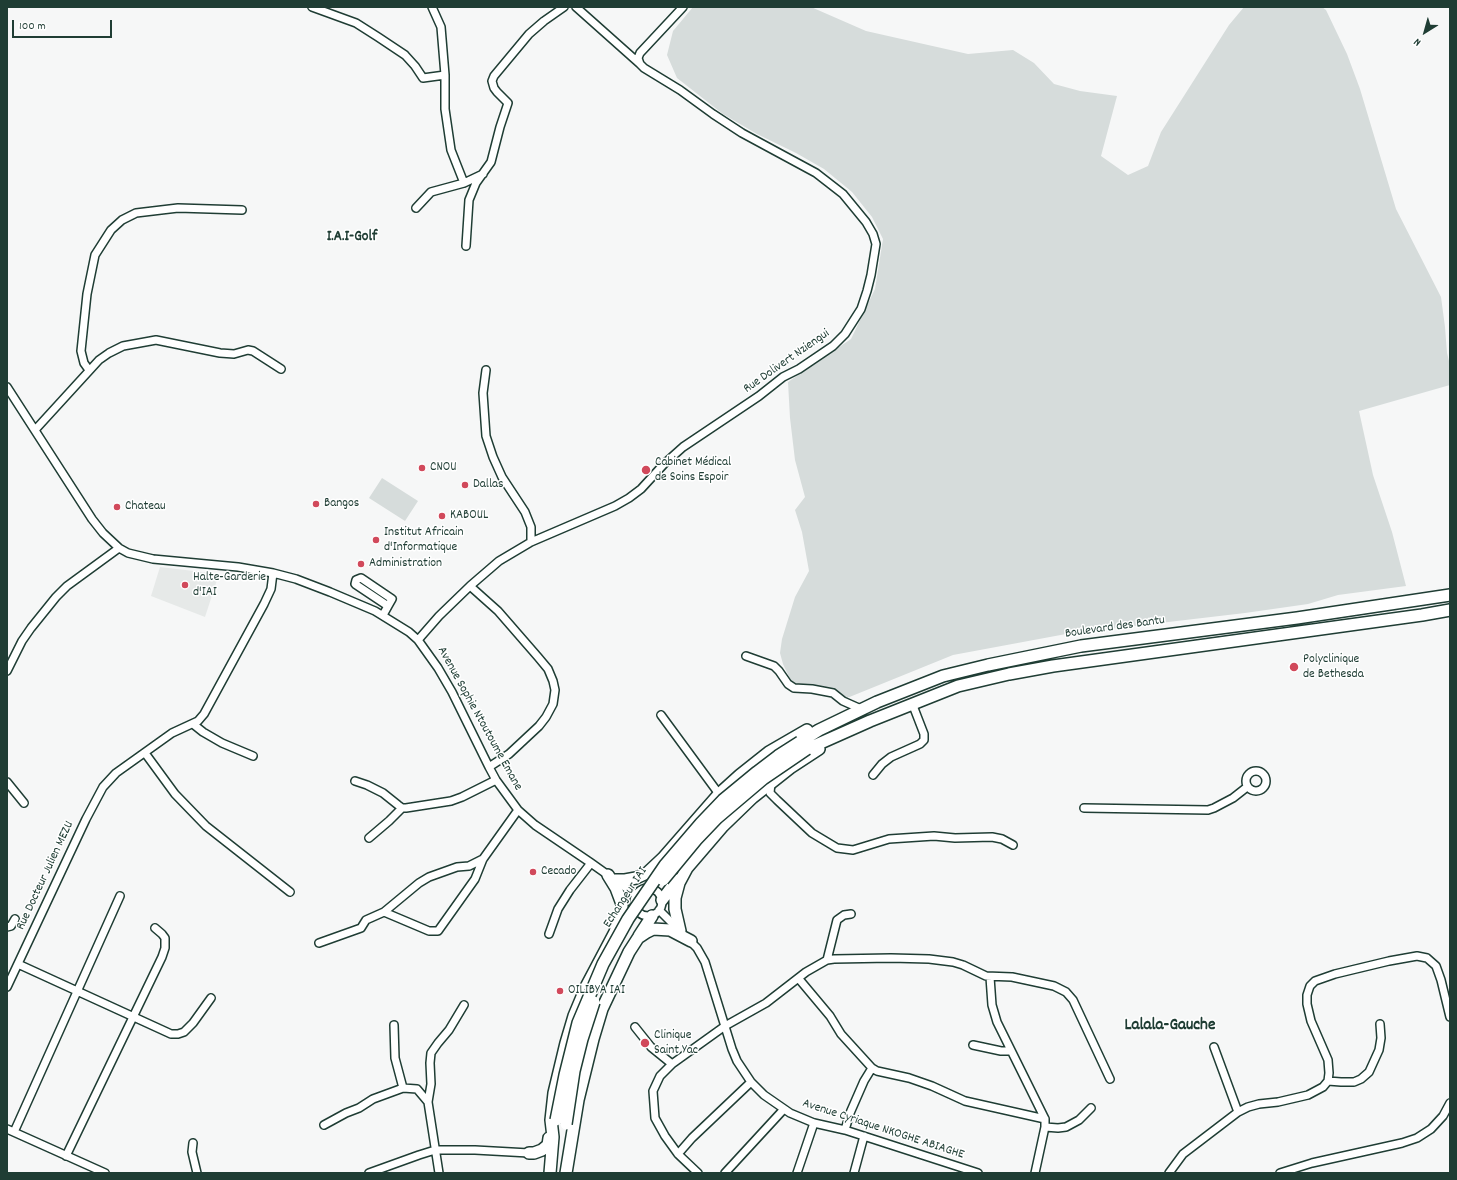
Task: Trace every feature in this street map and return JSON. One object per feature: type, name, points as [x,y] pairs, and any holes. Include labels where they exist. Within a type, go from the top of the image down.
[{"type":"highway","name":"Boulevard des Bantu","points":[[803,745],[819,730],[861,709],[943,676],[988,665],[1081,646],[1297,618],[1450,595]]},
{"type":"highway","points":[[803,745],[870,721],[958,686],[1009,674],[1052,666],[1450,610]]},
{"type":"highway","points":[[562,1173],[558,1121],[554,1094],[559,1070],[574,1016],[587,985],[615,932],[638,896],[664,858],[719,794],[758,761],[796,736],[829,718],[861,709]]},
{"type":"highway","points":[[566,1173],[578,1100],[602,1009],[623,963],[638,938],[683,873],[735,813],[803,759],[870,721]]},
{"type":"highway","name":"Echangeur IAI","points":[[558,1121],[565,1075],[578,1023],[603,964],[628,920],[665,865],[701,823],[724,800],[778,756],[803,745]]},
{"type":"highway","points":[[615,932],[622,911],[622,904],[612,878],[629,880],[642,876],[664,858]]},
{"type":"highway","points":[[677,929],[675,898],[683,873]]},
{"type":"highway","points":[[638,938],[653,929],[661,929],[670,930],[691,941]]},
{"type":"highway","points":[[550,1173],[550,1141],[558,1121]]},
{"type":"highway","points":[[529,1153],[538,1152],[550,1141]]},
{"type":"street","points":[[312,7],[356,23],[378,36],[405,55],[423,78],[445,75]]},
{"type":"street","points":[[432,7],[441,27],[445,75],[445,109],[451,150],[464,183]]},
{"type":"street","points":[[466,246],[469,200],[476,183],[491,162],[508,103],[506,99],[494,88],[492,81],[494,76],[529,34],[564,7]]},
{"type":"street","name":"Rue Dolivert Nziengui","points":[[418,640],[439,616],[499,561],[531,542],[615,506],[629,498],[641,489],[664,464],[683,447],[759,396],[783,377],[799,369],[833,346],[846,334],[852,324],[865,297],[871,275],[876,244],[873,234],[866,222],[843,194],[816,173],[742,133],[680,90],[644,68],[576,7]]},
{"type":"street","points":[[640,64],[638,58],[640,53],[683,7]]},
{"type":"street","points":[[416,208],[431,192],[464,183],[483,173]]},
{"type":"street","points":[[90,370],[84,363],[81,351],[87,294],[95,256],[111,230],[122,220],[136,213],[178,208],[242,210]]},
{"type":"street","points":[[35,430],[99,360],[123,346],[156,340],[220,353],[234,354],[248,350],[253,351],[281,369]]},
{"type":"street","points":[[486,370],[483,392],[486,436],[502,477],[525,512],[531,527],[531,542]]},
{"type":"street","name":"Avenue Sophie Ntoutoume Emane","points":[[7,387],[92,519],[103,533],[119,548],[128,553],[154,559],[238,567],[274,573],[296,579],[330,592],[382,616],[409,632],[418,640],[438,668],[452,692],[496,780],[518,810],[535,825],[638,896]]},
{"type":"street","points":[[7,671],[22,641],[56,597],[67,586],[119,548]]},
{"type":"street","points":[[253,756],[226,745],[203,732],[193,724],[204,714],[229,670],[271,590],[274,573]]},
{"type":"street","points":[[382,616],[388,606],[392,599],[361,578],[356,580],[355,584],[388,606]]},
{"type":"street","points":[[470,586],[498,611],[534,652],[548,670],[553,680],[555,690],[553,704],[539,726],[509,754],[489,767]]},
{"type":"street","points":[[746,656],[774,666],[788,684],[794,688],[812,689],[833,693],[843,701],[861,709]]},
{"type":"street","points":[[873,775],[882,764],[891,757],[920,744],[924,740],[924,734],[912,704]]},
{"type":"street","points":[[661,715],[719,794]]},
{"type":"street","name":"Rue Docteur Julien MEZU","points":[[7,987],[86,819],[103,787],[121,769],[172,733],[193,724]]},
{"type":"street","points":[[145,753],[175,794],[202,822],[290,892]]},
{"type":"street","points":[[369,838],[402,808],[451,801],[496,780]]},
{"type":"street","points":[[355,781],[383,793],[402,808]]},
{"type":"street","points":[[7,782],[24,803]]},
{"type":"street","points":[[771,783],[770,793],[777,800],[812,833],[837,848],[853,850],[889,839],[934,836],[955,838],[992,837],[1002,839],[1013,845]]},
{"type":"street","points":[[1084,808],[1208,810],[1233,798],[1247,787]]},
{"type":"street","points":[[384,912],[429,931],[438,931],[475,879],[483,858],[518,810]]},
{"type":"street","points":[[319,943],[361,928],[366,920],[384,912],[413,887],[429,877],[442,871],[457,867],[469,866],[483,858]]},
{"type":"street","points":[[549,934],[562,903],[591,863]]},
{"type":"street","points":[[649,888],[656,891],[658,909],[647,916],[640,914],[636,911],[638,896],[649,888]]},
{"type":"street","points":[[14,1132],[120,896]]},
{"type":"street","name":"Avenue Cyriaque NKOGHE ABIAGHE","points":[[658,909],[691,941],[705,962],[737,1061],[751,1082],[764,1095],[784,1109],[814,1123],[845,1130],[978,1173]]},
{"type":"street","points":[[827,960],[837,920],[844,915],[851,914]]},
{"type":"street","points":[[7,927],[11,926],[15,920]]},
{"type":"street","points":[[66,1156],[165,948],[165,938],[155,928]]},
{"type":"street","points":[[1169,1173],[1183,1154],[1238,1112],[1248,1107],[1260,1104],[1278,1102],[1308,1095],[1323,1087],[1328,1081],[1328,1060],[1310,1021],[1307,1004],[1307,995],[1310,986],[1315,982],[1335,974],[1389,961],[1417,956],[1428,958],[1436,966],[1439,973],[1450,1017]]},
{"type":"street","points":[[698,1173],[678,1154],[655,1118],[653,1097],[655,1085],[660,1076],[672,1064],[725,1026],[766,1003],[799,979],[806,972],[827,960],[891,958],[929,959],[953,962],[990,977],[1012,977],[1054,986],[1066,992],[1073,1000],[1110,1080]]},
{"type":"street","points":[[18,964],[171,1034],[184,1032],[193,1023],[211,998]]},
{"type":"street","points":[[990,977],[993,1012],[1010,1051],[1044,1119],[1045,1127],[1036,1173]]},
{"type":"street","points":[[799,979],[830,1016],[841,1034],[872,1068],[877,1071],[909,1078],[932,1086],[965,1101],[1044,1119]]},
{"type":"street","points":[[439,1173],[428,1102],[431,1084],[431,1053],[449,1030],[464,1005]]},
{"type":"street","points":[[1328,1081],[1354,1082],[1361,1079],[1369,1072],[1379,1050],[1381,1038],[1380,1024]]},
{"type":"street","points":[[394,1025],[395,1058],[403,1088]]},
{"type":"street","points":[[635,1027],[651,1047],[672,1064]]},
{"type":"street","points":[[973,1045],[1001,1051],[1010,1051]]},
{"type":"street","points":[[1214,1047],[1238,1112]]},
{"type":"street","points":[[845,1130],[850,1113],[864,1081],[872,1068]]},
{"type":"street","points":[[678,1154],[692,1138],[751,1082]]},
{"type":"street","points":[[324,1125],[359,1108],[373,1099],[403,1088],[417,1089],[428,1102]]},
{"type":"street","points":[[1280,1173],[1312,1163],[1402,1143],[1417,1138],[1431,1129],[1443,1116],[1450,1103]]},
{"type":"street","points":[[1045,1127],[1066,1127],[1079,1120],[1091,1108]]},
{"type":"street","points":[[725,1173],[784,1109]]},
{"type":"street","points":[[796,1173],[814,1123]]},
{"type":"street","points":[[7,1129],[105,1173]]},
{"type":"street","points":[[854,1173],[864,1136]]},
{"type":"street","points":[[193,1143],[192,1152],[197,1173]]},
{"type":"street","points":[[369,1173],[436,1150],[476,1150],[529,1153]]},
{"type":"shaded area","points":[[693,7],[811,7],[866,31],[968,54],[1013,50],[1034,63],[1054,84],[1080,91],[1117,96],[1101,156],[1128,175],[1148,166],[1161,132],[1229,25],[1244,7],[1322,7],[1326,10],[1347,54],[1360,89],[1396,209],[1441,297],[1447,353],[1450,365],[1450,385],[1359,411],[1373,475],[1392,532],[1406,586],[1338,595],[1308,604],[1245,613],[1066,634],[953,655],[847,698],[838,692],[793,685],[783,664],[780,653],[782,639],[795,597],[809,571],[802,532],[795,510],[805,497],[795,460],[790,418],[788,382],[851,339],[875,289],[883,239],[872,217],[852,192],[824,169],[796,153],[757,134],[723,114],[677,78],[667,55],[673,31]]},
{"type":"shaded area","points":[[382,478],[418,501],[405,521],[369,498]]},
{"type":"shaded area","name":"Halte-Garderie d'IAI","points":[[160,567],[219,574],[205,617],[151,596]]},
{"type":"place","name":"CNOU","points":[[422,468]]},
{"type":"place","name":"Cabinet Médical de Soins Espoir","points":[[646,470]]},
{"type":"place","name":"Dallas","points":[[465,485]]},
{"type":"place","name":"Bangos","points":[[316,504]]},
{"type":"place","name":"Chateau","points":[[117,507]]},
{"type":"place","name":"KABOUL","points":[[442,516]]},
{"type":"place","name":"Institut Africain d'Informatique","points":[[376,540]]},
{"type":"place","name":"Administration","points":[[361,564]]},
{"type":"place","name":"Halte-Garderie d'IAI","points":[[185,585]]},
{"type":"place","name":"Polyclinique de Bethesda","points":[[1294,667]]},
{"type":"place","name":"Cecado","points":[[533,872]]},
{"type":"place","name":"OILIBYA IAI","points":[[560,991]]},
{"type":"place","name":"Clinique Saint Yac","points":[[645,1043]]},
{"type":"district","name":"I.A.I-Golf","points":[[352,238]]},
{"type":"district","name":"Lalala-Gauche","points":[[1170,1027]]}]
